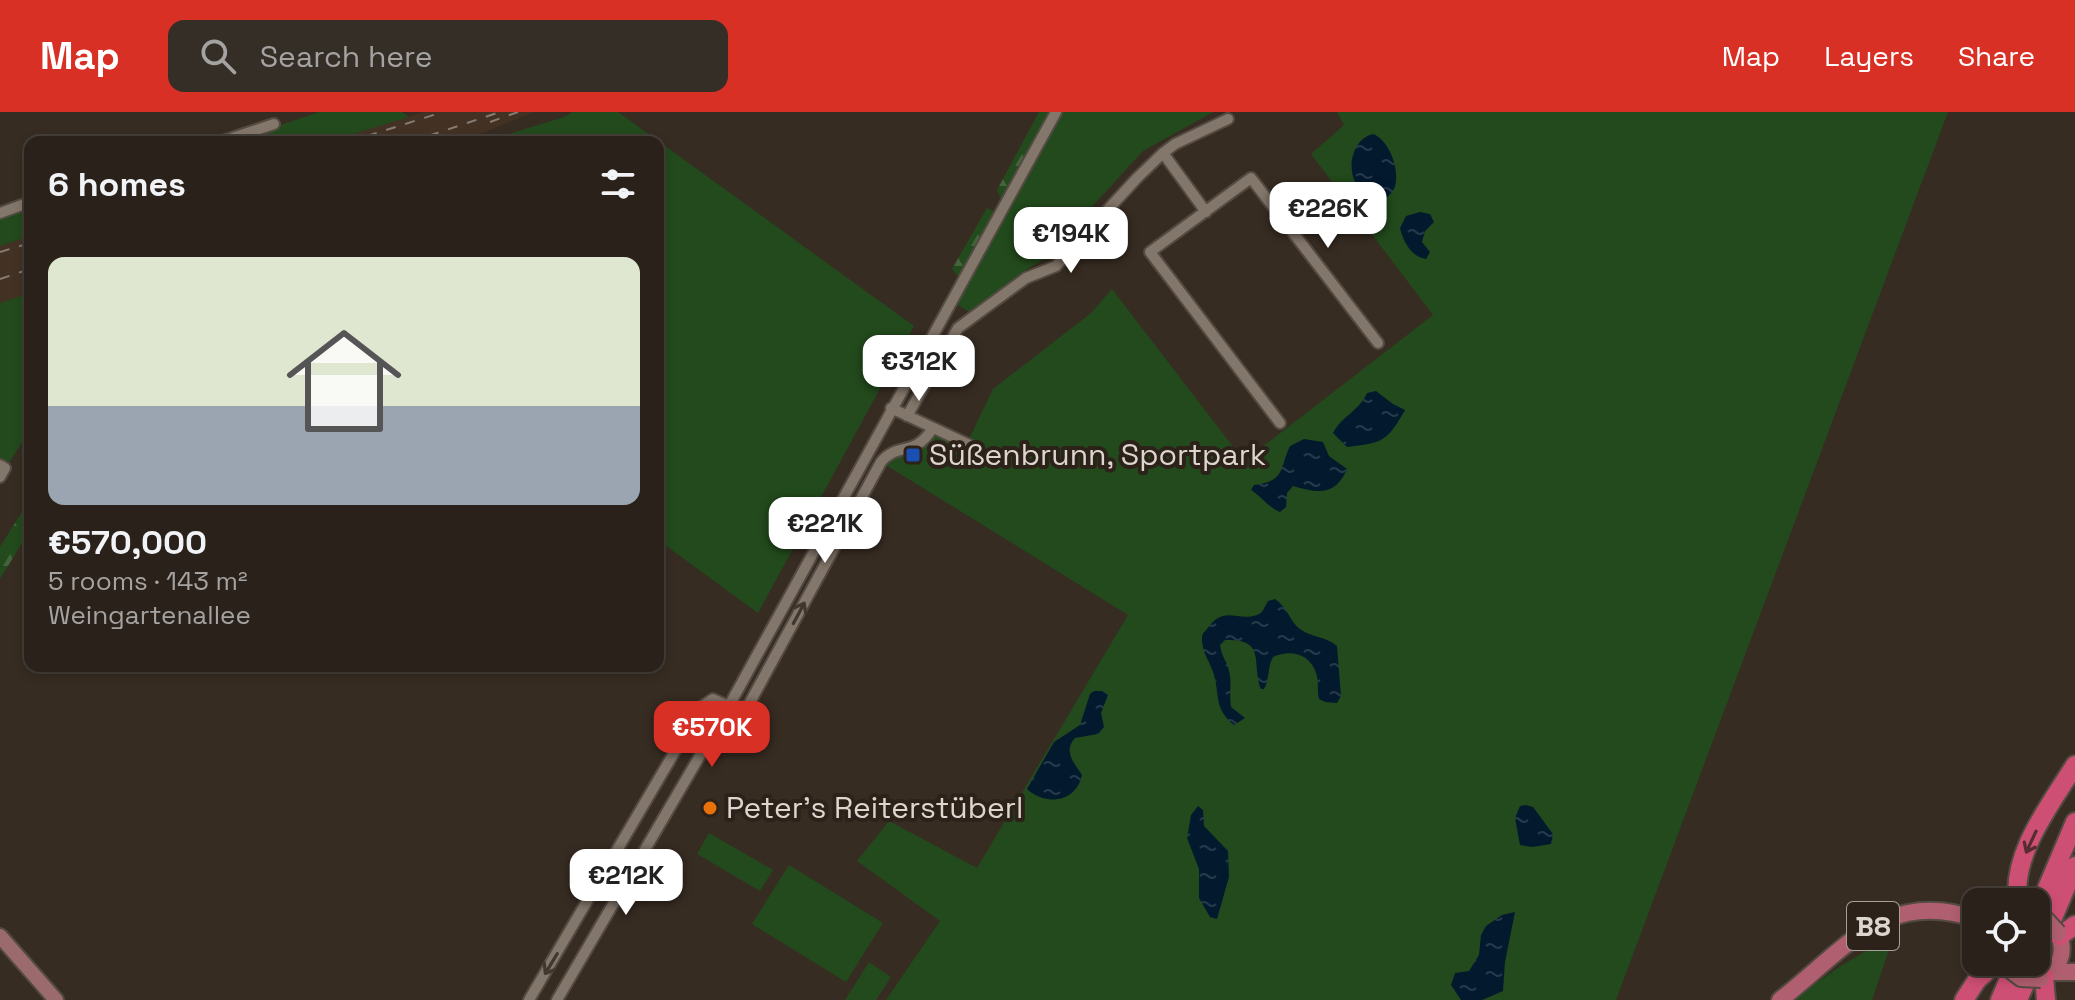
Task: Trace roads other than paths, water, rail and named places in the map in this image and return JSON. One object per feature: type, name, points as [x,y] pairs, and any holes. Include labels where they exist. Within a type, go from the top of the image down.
[{"type":"highway","points":[[2016,888],[2025,853],[2075,765]]},
{"type":"highway","points":[[2048,888],[2075,822]]},
{"type":"highway","points":[[2050,942],[2075,866]]},
{"type":"highway","points":[[1964,1000],[1977,980],[1985,976]]},
{"type":"highway","points":[[2000,1000],[2004,976]]},
{"type":"highway","points":[[2018,1000],[2036,976]]},
{"type":"highway","points":[[2042,976],[2046,1000]]},
{"type":"main road","name":"B8","points":[[1780,1000],[1858,935],[1896,915],[1938,909],[1962,919]]},
{"type":"main road","points":[[2050,924],[2066,941],[2059,963],[2050,966]]},
{"type":"main road","points":[[2050,971],[2075,972]]},
{"type":"street","points":[[557,1000],[729,706],[1056,112]]},
{"type":"street","points":[[907,416],[958,328],[1026,278],[1056,266],[1163,153],[1175,144],[1228,119]]},
{"type":"street","points":[[238,136],[274,124]]},
{"type":"street","points":[[1163,153],[1206,212]]},
{"type":"street","points":[[1280,423],[1150,252],[1251,178],[1378,343]]},
{"type":"street","points":[[0,213],[24,204]]},
{"type":"street","points":[[891,408],[972,446]]},
{"type":"street","points":[[529,1000],[701,707],[713,699],[739,710],[748,706],[881,462],[893,452],[916,446],[932,429]]},
{"type":"street","points":[[768,634],[783,643]]},
{"type":"street","points":[[641,812],[661,822]]},
{"type":"street","points":[[0,936],[56,1000]]},
{"type":"water","points":[[1373,134],[1384,142],[1396,172],[1395,186],[1388,197],[1373,197],[1363,192],[1355,183],[1352,172],[1356,148],[1363,139]]},
{"type":"water","points":[[1420,212],[1430,214],[1434,222],[1425,231],[1422,242],[1430,252],[1426,259],[1408,248],[1400,228],[1406,216]]},
{"type":"water","points":[[1376,391],[1405,410],[1393,429],[1382,439],[1347,447],[1333,433],[1367,393]]},
{"type":"water","points":[[1304,439],[1323,442],[1329,456],[1347,469],[1331,489],[1317,491],[1293,486],[1287,493],[1286,507],[1280,512],[1251,490],[1254,485],[1277,477],[1290,446]]},
{"type":"water","points":[[1275,599],[1300,629],[1337,646],[1341,696],[1337,703],[1319,699],[1317,676],[1309,661],[1305,657],[1286,653],[1273,657],[1266,685],[1261,689],[1252,648],[1247,643],[1225,640],[1220,645],[1230,675],[1231,707],[1245,718],[1234,725],[1220,708],[1214,675],[1203,649],[1203,635],[1219,617],[1257,615],[1268,601]]},
{"type":"water","points":[[1094,691],[1108,695],[1101,713],[1104,727],[1098,734],[1075,738],[1072,743],[1071,757],[1082,775],[1079,784],[1059,799],[1034,794],[1027,789],[1054,742],[1080,725],[1090,694]]},
{"type":"water","points":[[1198,806],[1203,810],[1204,826],[1228,851],[1229,877],[1217,919],[1210,917],[1199,898],[1199,869],[1187,838],[1191,815]]},
{"type":"water","points":[[1520,806],[1533,807],[1553,834],[1551,844],[1520,845],[1515,818]]},
{"type":"water","points":[[1515,912],[1503,991],[1482,1000],[1461,1000],[1451,985],[1455,973],[1469,971],[1479,955],[1481,935],[1486,926],[1502,915]]},
{"type":"railway","points":[[367,136],[443,112]]},
{"type":"railway","points":[[428,136],[500,112]]},
{"type":"railway","points":[[490,122],[518,112]]},
{"type":"railway","points":[[0,252],[24,245]]},
{"type":"railway","points":[[0,279],[24,271]]},
{"type":"place","name":"Süßenbrunn, Sportpark","points":[[913,455]]},
{"type":"place","name":"Peter's Reiterstüberl","points":[[710,808]]}]
